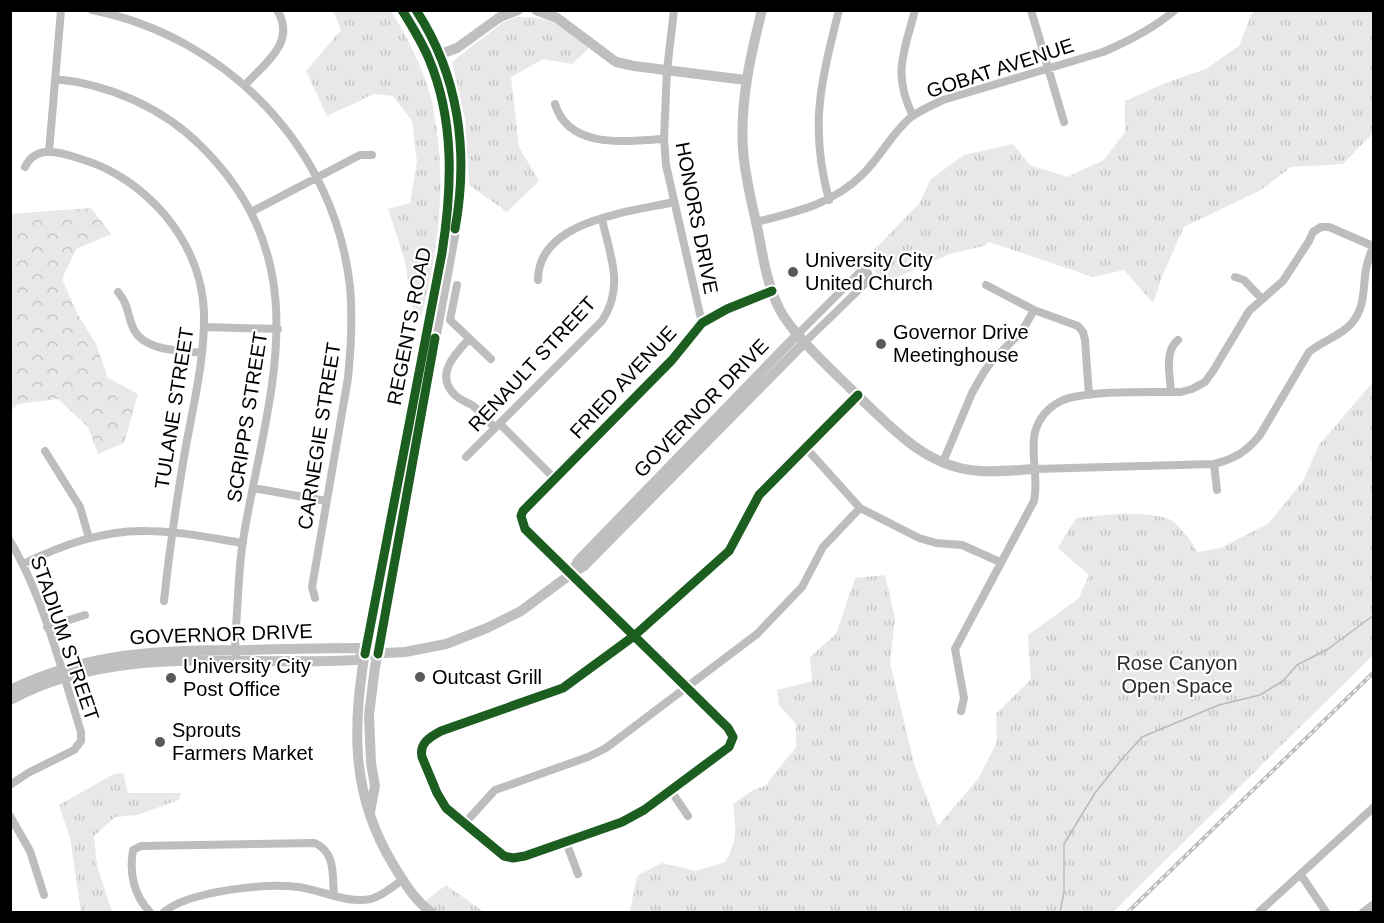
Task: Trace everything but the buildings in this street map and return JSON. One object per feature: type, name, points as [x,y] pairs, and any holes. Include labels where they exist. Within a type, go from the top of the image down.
[{"type":"street","points":[[25,167],[29,159],[38,153],[49,152],[61,10]]},
{"type":"street","name":"CARNEGIE STREET","points":[[92,10],[148,26],[175,38],[225,68],[273,113],[300,150],[330,210],[343,250],[350,286],[352,316],[348,378],[312,587],[315,598]]},
{"type":"street","points":[[245,85],[282,42],[284,25],[278,10]]},
{"type":"street","name":"REGENTS ROAD","points":[[402,10],[429,58],[439,90],[448,134],[447,215],[442,254],[365,654],[358,696],[356,734],[363,792],[385,851],[402,880],[423,907],[431,912]]},
{"type":"street","name":"REGENTS ROAD","points":[[370,812],[375,786],[371,763],[369,715],[460,198],[462,155],[455,102],[440,54],[416,10]]},
{"type":"street","points":[[429,58],[465,44],[500,17],[518,10]]},
{"type":"street","points":[[536,10],[557,18],[616,62],[745,80]]},
{"type":"street","name":"HONORS DRIVE","points":[[674,10],[664,139],[666,165],[702,323]]},
{"type":"street","points":[[762,10],[745,80],[743,150],[748,186],[772,291],[780,311],[802,338],[913,447],[929,457],[960,468],[980,471],[1036,469],[1214,464],[1237,457],[1260,435],[1309,352],[1319,343],[1338,335],[1351,324],[1360,310],[1364,296],[1365,274],[1373,245],[1329,227],[1321,227],[1313,232],[1282,280],[1249,311],[1205,382],[1192,389],[1073,396],[1052,406],[1044,415],[1034,434],[1036,469],[1034,501],[955,649],[964,698],[961,711]]},
{"type":"street","points":[[829,200],[820,171],[818,112],[822,77],[839,10]]},
{"type":"street","points":[[912,116],[905,101],[900,78],[901,64],[915,10]]},
{"type":"street","points":[[1031,10],[1064,122]]},
{"type":"street","name":"GOBAT AVENUE","points":[[756,222],[806,210],[829,200],[864,173],[912,116],[943,100],[1103,52],[1149,30],[1175,10]]},
{"type":"street","name":"SCRIPPS STREET","points":[[55,79],[80,82],[141,103],[194,138],[231,179],[251,212],[264,242],[273,273],[278,329],[276,356],[243,543],[236,655]]},
{"type":"street","points":[[555,104],[559,116],[569,127],[598,140],[664,139]]},
{"type":"street","name":"TULANE STREET","points":[[49,152],[95,163],[116,173],[154,202],[171,222],[185,245],[200,286],[204,310],[202,352],[171,532],[164,601]]},
{"type":"street","points":[[251,212],[360,155],[372,155]]},
{"type":"street","points":[[538,280],[538,268],[546,254],[572,229],[586,222],[674,202]]},
{"type":"street","name":"RENAULT STREET","points":[[466,457],[602,321],[611,307],[615,281],[602,219]]},
{"type":"street","name":"GOVERNOR DRIVE","points":[[10,690],[40,676],[129,663],[359,648],[365,654],[405,652],[446,644],[487,628],[538,600],[571,574],[578,561],[802,338],[870,279],[868,273],[861,270],[802,338]]},
{"type":"street","points":[[1235,277],[1244,280],[1262,299]]},
{"type":"street","points":[[457,285],[450,320],[491,359]]},
{"type":"street","points":[[986,285],[1034,310],[1070,322],[1083,332],[1086,340],[1089,395]]},
{"type":"street","name":"FRIED AVENUE","points":[[571,574],[525,529],[521,522],[523,512],[672,360],[702,323],[728,309],[772,291]]},
{"type":"street","points":[[117,292],[126,301],[135,330],[142,340],[153,346],[202,352]]},
{"type":"street","points":[[943,462],[972,393],[984,372],[1022,331],[1034,310]]},
{"type":"street","points":[[204,327],[278,329]]},
{"type":"street","points":[[469,339],[452,357],[447,367],[446,376],[449,387],[455,395],[498,426],[555,479]]},
{"type":"street","points":[[1171,392],[1170,354],[1172,345],[1178,340]]},
{"type":"street","points":[[571,574],[634,636],[687,687],[728,728],[733,737],[729,747],[644,810],[622,822],[513,858],[504,856],[446,808],[422,757],[420,751],[423,745],[429,738],[441,731],[562,688],[634,636],[729,550],[759,495],[858,395]]},
{"type":"street","points":[[806,448],[860,508],[919,538],[936,543],[962,545],[1000,562]]},
{"type":"street","points":[[45,451],[80,507],[89,538]]},
{"type":"street","points":[[1214,464],[1217,490]]},
{"type":"street","points":[[253,488],[326,501]]},
{"type":"street","points":[[465,824],[495,790],[588,757],[606,748],[757,634],[790,602],[802,587],[824,547],[860,508]]},
{"type":"street","points":[[23,564],[66,544],[137,531],[171,532],[243,543]]},
{"type":"street","name":"STADIUM STREET","points":[[10,541],[37,596],[81,732],[79,747],[28,773],[10,785]]},
{"type":"street","points":[[47,627],[85,615]]},
{"type":"street","name":"GOVERNOR DRIVE","points":[[10,700],[62,674]]},
{"type":"street","points":[[671,791],[688,816]]},
{"type":"street","points":[[1259,912],[1374,807]]},
{"type":"street","points":[[10,816],[30,851],[44,895]]},
{"type":"street","points":[[566,842],[578,874]]},
{"type":"street","points":[[150,912],[141,903],[135,891],[131,859],[133,850],[141,846],[315,843],[325,848],[331,857],[334,895]]},
{"type":"street","points":[[1301,875],[1326,912]]},
{"type":"street","points":[[164,912],[182,902],[235,889],[298,887],[360,900],[373,898],[402,880]]},
{"type":"street","points":[[1363,912],[1374,904]]},
{"type":"green space","points":[[333,11],[391,11],[413,51],[430,94],[439,149],[440,197],[436,245],[421,317],[413,310],[405,261],[388,209],[410,203],[417,162],[412,121],[393,96],[374,94],[327,116],[306,71],[341,30]]},
{"type":"green space","points":[[1257,11],[1373,11],[1373,133],[1343,164],[1291,167],[1261,190],[1184,227],[1153,303],[1124,270],[1093,277],[989,242],[984,246],[950,254],[884,283],[866,258],[919,204],[931,179],[964,155],[1013,144],[1030,165],[1067,177],[1104,160],[1125,132],[1125,101],[1165,83],[1206,69],[1239,46],[1252,13]]},
{"type":"green space","points":[[517,17],[540,18],[557,24],[589,48],[572,64],[543,59],[511,77],[519,147],[539,181],[507,212],[469,185],[465,118],[452,62],[502,23]]},
{"type":"green space","points":[[91,208],[111,234],[76,249],[62,279],[77,313],[96,344],[108,378],[138,394],[124,443],[98,454],[88,427],[58,399],[18,404],[10,412],[11,214]]},
{"type":"green space","name":"Rose Canyon Open Space","points":[[1373,382],[1373,655],[1113,912],[627,912],[630,910],[637,876],[662,863],[696,871],[725,862],[732,848],[735,834],[733,804],[753,790],[765,786],[796,747],[796,724],[779,705],[777,690],[812,681],[810,657],[836,634],[855,578],[885,575],[895,618],[890,663],[915,767],[938,826],[978,779],[997,742],[996,714],[1031,679],[1028,635],[1079,598],[1089,575],[1058,548],[1076,518],[1144,514],[1166,518],[1179,527],[1197,552],[1221,548],[1269,523],[1303,481],[1319,445]]},
{"type":"green space","points":[[123,773],[128,793],[181,793],[179,800],[137,815],[115,817],[94,836],[97,866],[112,912],[81,912],[70,838],[59,805],[114,774]]},
{"type":"green space","points":[[446,885],[484,912],[434,912],[424,902]]},
{"type":"waterway","points":[[1060,912],[1064,892],[1064,844],[1095,793],[1142,737],[1219,705],[1260,695],[1283,681],[1297,665],[1328,649],[1374,615]]},
{"type":"railway","points":[[1128,912],[1374,672]]},
{"type":"cycle path","points":[[365,654],[442,253],[448,204],[449,155],[443,106],[429,59],[402,10]]},
{"type":"cycle path","points":[[416,10],[431,35],[442,61],[457,115],[461,172],[455,229]]},
{"type":"cycle path","points":[[772,291],[727,309],[702,323],[672,360],[523,511],[521,516],[525,529],[728,728],[733,737],[729,747],[644,810],[622,822],[525,856],[513,858],[504,856],[446,808],[422,757],[422,748],[426,741],[441,731],[563,688],[634,636],[729,551],[759,495],[858,395]]},
{"type":"cycle path","points":[[378,654],[435,338]]},
{"type":"place","name":"University City United Church","points":[[793,272]]},
{"type":"place","name":"Governor Drive Meetinghouse","points":[[881,344]]},
{"type":"place","name":"Outcast Grill","points":[[420,677]]},
{"type":"place","name":"University City Post Office","points":[[171,678]]},
{"type":"place","name":"Sprouts Farmers Market","points":[[160,742]]}]
